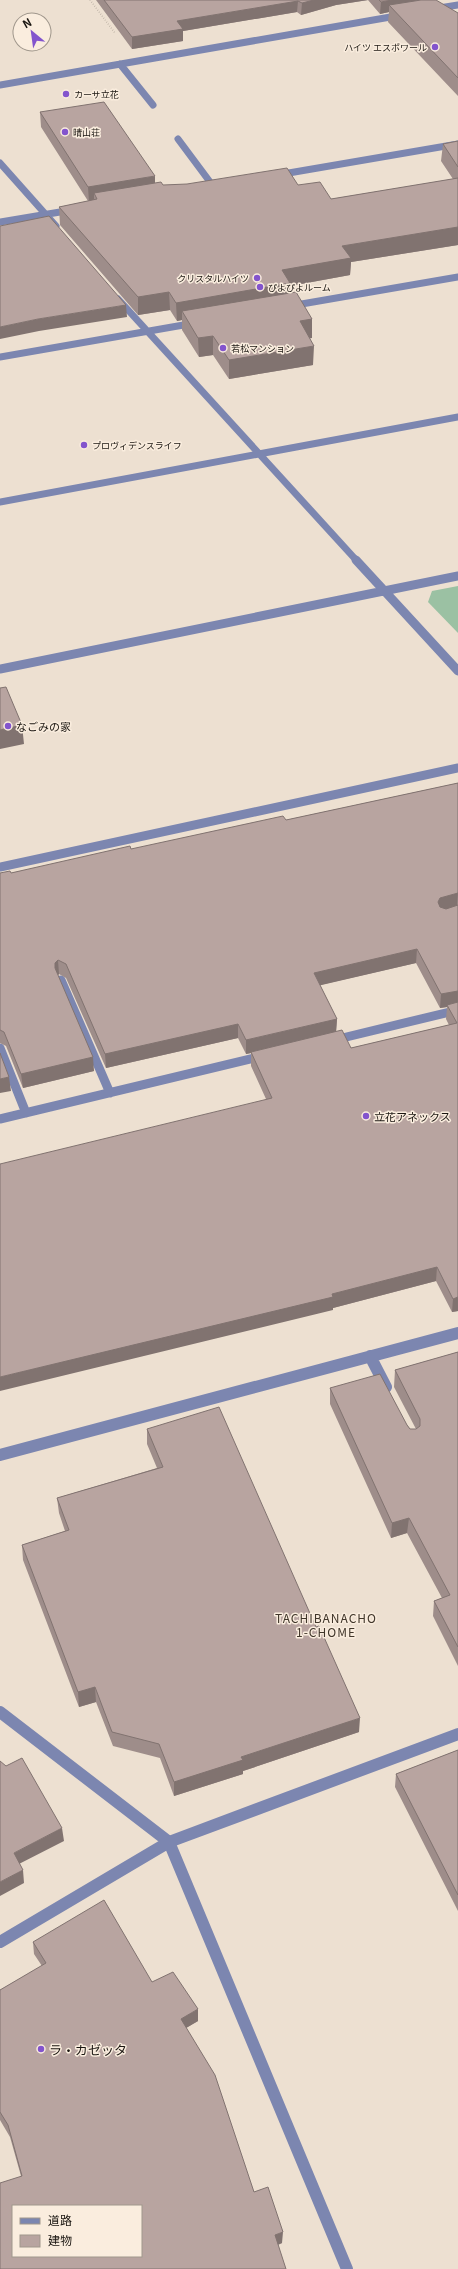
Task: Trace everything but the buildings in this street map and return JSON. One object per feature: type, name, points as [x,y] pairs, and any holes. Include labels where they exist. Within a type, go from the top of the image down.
[{"type":"street","points":[[439,0],[458,11]]},
{"type":"street","points":[[427,10],[458,5]]},
{"type":"street","points":[[0,85],[412,13]]},
{"type":"street","points":[[120,64],[153,105]]},
{"type":"street","points":[[178,139],[213,186]]},
{"type":"street","points":[[267,176],[458,144]]},
{"type":"street","points":[[0,163],[60,232]]},
{"type":"street","points":[[205,187],[220,184]]},
{"type":"street","points":[[0,222],[83,208]]},
{"type":"street","points":[[279,308],[458,277]]},
{"type":"street","points":[[111,290],[146,331],[258,454],[458,671]]},
{"type":"street","points":[[0,357],[201,322]]},
{"type":"street","points":[[0,502],[458,417]]},
{"type":"street","points":[[0,669],[458,576]]},
{"type":"street","points":[[0,867],[458,768]]},
{"type":"street","points":[[61,980],[110,1093]]},
{"type":"street","points":[[327,1041],[458,1010]]},
{"type":"street","points":[[0,1048],[26,1113]]},
{"type":"street","points":[[0,1119],[273,1054]]},
{"type":"street","points":[[0,1455],[458,1333]]},
{"type":"street","points":[[370,1356],[391,1398]]},
{"type":"street","points":[[0,1712],[169,1842],[347,2269]]},
{"type":"street","points":[[0,1942],[169,1842],[458,1734]]},
{"type":"green space","points":[[458,586],[458,633],[428,602],[432,591]]},
{"type":"place","name":"ハイツ エスポワール","points":[[435,47]]},
{"type":"place","name":"カーサ立花","points":[[66,94]]},
{"type":"place","name":"晴山荘","points":[[65,132]]},
{"type":"place","name":"クリスタルハイツ","points":[[257,278]]},
{"type":"place","name":"ぴよぴよルーム","points":[[260,287]]},
{"type":"place","name":"若松マンション","points":[[223,348]]},
{"type":"place","name":"プロヴィデンスライフ","points":[[84,445]]},
{"type":"place","name":"なごみの家","points":[[8,726]]},
{"type":"place","name":"立花アネックス","points":[[366,1116]]},
{"type":"place","name":"ラ・カゼッタ","points":[[41,2049]]},
{"type":"district","name":"TACHIBANACHO 1-CHOME","points":[[326,1624]]}]
